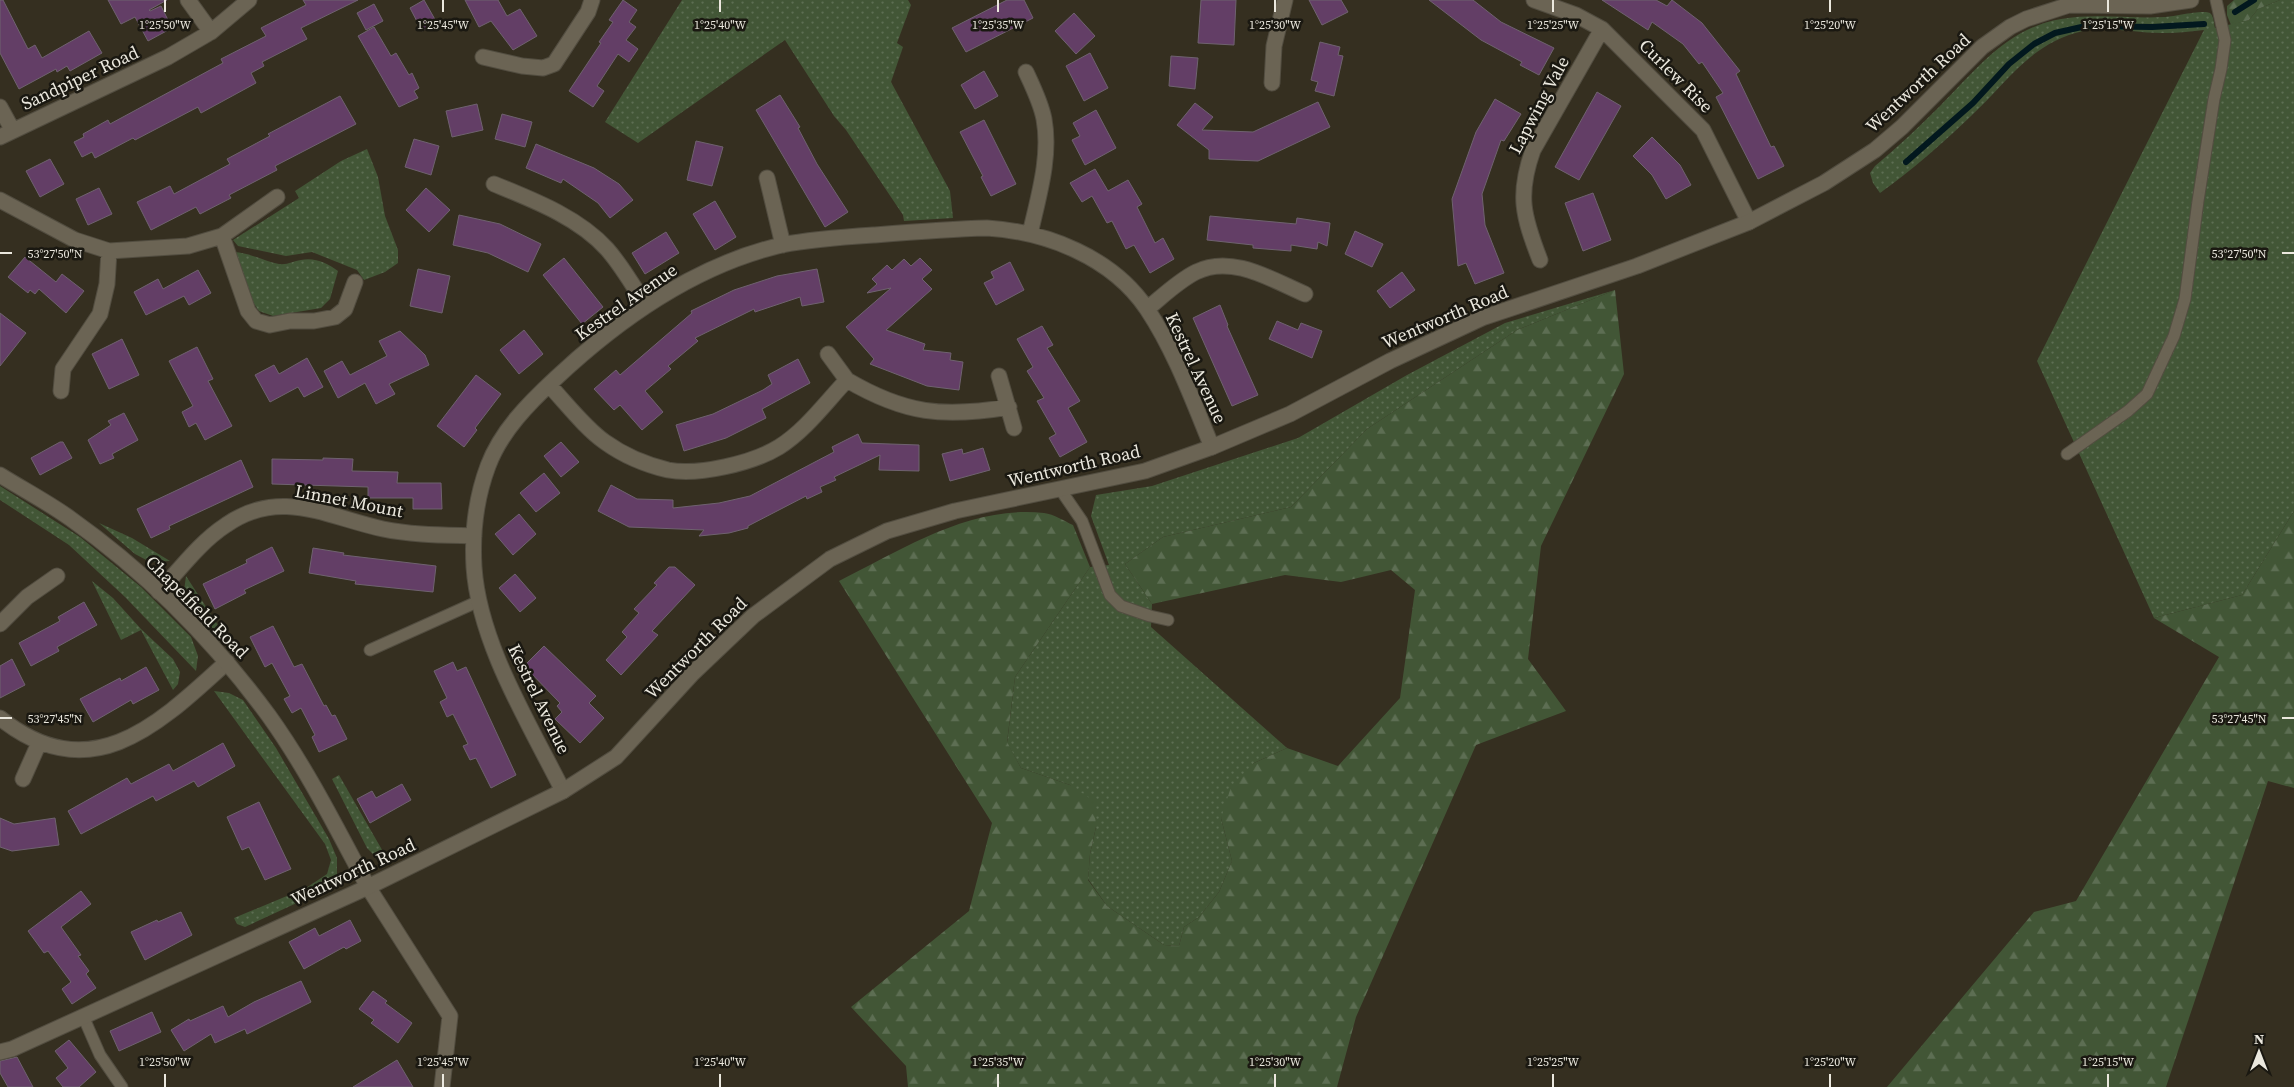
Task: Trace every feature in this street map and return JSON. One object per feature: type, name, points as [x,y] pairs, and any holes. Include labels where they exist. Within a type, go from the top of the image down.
[{"type":"street","points":[[188,0],[211,32]]},
{"type":"street","name":"Sandpiper Road","points":[[6,133],[135,74],[211,32],[249,0]]},
{"type":"street","points":[[483,57],[543,68],[554,64],[588,12],[592,0]]},
{"type":"street","points":[[1272,82],[1274,46],[1285,0]]},
{"type":"street","name":"Curlew Rise","points":[[1534,0],[1576,15],[1602,29],[1703,130],[1749,222]]},
{"type":"street","name":"Wentworth Road","points":[[0,1052],[12,1049],[368,886],[563,791],[616,757],[693,673],[753,616],[830,559],[886,531],[955,511],[1145,471],[1212,447],[1290,414],[1390,361],[1482,318],[1637,266],[1749,222],[1824,183],[1869,154],[1902,127],[1982,47],[2018,23],[2068,5],[2150,6],[2191,0]]},
{"type":"street","name":"Lapwing Vale","points":[[1540,260],[1530,234],[1523,204],[1523,184],[1527,167],[1533,150],[1602,29]]},
{"type":"street","points":[[1026,72],[1044,119],[1045,142],[1042,182],[1030,234]]},
{"type":"street","points":[[0,107],[6,133]]},
{"type":"street","points":[[767,178],[783,245]]},
{"type":"street","points":[[494,184],[534,200],[587,231],[611,255],[646,306]]},
{"type":"street","points":[[0,200],[75,240],[109,251],[188,246],[222,236],[278,197]]},
{"type":"street","name":"Kestrel Avenue","points":[[563,791],[495,652],[479,601],[474,568],[474,536],[478,499],[488,465],[506,432],[549,385],[583,353],[646,306],[679,285],[712,268],[783,245],[838,238],[987,228],[1009,229],[1030,234],[1088,256],[1117,275],[1147,309],[1170,351],[1212,447]]},
{"type":"street","points":[[222,236],[248,311],[256,321],[270,325],[290,321],[314,321],[335,317],[345,309],[355,282]]},
{"type":"street","points":[[61,391],[63,368],[100,314],[107,284],[109,251]]},
{"type":"street","points":[[1147,309],[1184,278],[1213,266],[1230,265],[1248,270],[1305,294]]},
{"type":"street","points":[[828,354],[847,380],[870,393],[921,411],[968,413],[1009,407]]},
{"type":"street","points":[[999,376],[1014,428]]},
{"type":"street","points":[[549,385],[605,442],[636,459],[669,470],[699,471],[755,458],[779,447],[805,426],[847,380]]},
{"type":"street","name":"Chapelfield Road","points":[[0,475],[70,518],[115,553],[159,592],[227,662],[270,717],[321,799],[368,886],[450,1016],[442,1087]]},
{"type":"street","name":"Linnet Mount","points":[[159,592],[205,542],[226,524],[247,514],[268,508],[295,506],[323,510],[384,529],[474,536]]},
{"type":"street","points":[[0,624],[27,597],[57,576]]},
{"type":"street","points":[[0,718],[24,736],[39,743],[72,750],[99,748],[135,735],[159,722],[227,662]]},
{"type":"street","points":[[24,779],[39,743]]},
{"type":"lane","points":[[2067,454],[2128,411],[2147,394],[2174,336],[2185,298],[2198,201],[2225,40],[2216,0]]},
{"type":"lane","points":[[1060,489],[1082,521],[1110,594],[1121,606],[1168,620]]},
{"type":"lane","points":[[370,650],[479,601]]},
{"type":"lane","points":[[83,1016],[100,1055],[122,1087]]},
{"type":"green space","points":[[682,0],[908,0],[911,5],[897,43],[903,47],[891,82],[950,191],[953,218],[904,221],[903,215],[846,130],[834,116],[785,40],[638,143],[605,122]]},
{"type":"green space","points":[[2234,0],[2280,0],[2258,9],[2249,20],[2231,25],[2227,15],[2227,6]]},
{"type":"green space","points":[[2280,0],[2294,0],[2294,511],[2242,595],[2154,618],[2037,361],[2204,30],[2156,33],[2093,30],[2064,37],[2048,45],[2020,66],[1949,137],[1880,193],[1873,183],[1870,173],[1875,166],[1892,152],[1994,52],[2024,31],[2042,24],[2074,17],[2164,17],[2203,12],[2211,14],[2215,28],[2249,20],[2258,9]]},
{"type":"green space","points":[[367,149],[378,177],[385,216],[398,250],[398,263],[385,272],[364,280],[357,270],[312,252],[286,256],[238,246],[233,240],[299,198],[295,191],[341,161]]},
{"type":"green space","points":[[234,252],[279,264],[306,259],[330,265],[338,271],[330,299],[321,308],[273,316],[259,311],[250,298]]},
{"type":"green space","points":[[1615,290],[1517,330],[1367,429],[1291,507],[1163,537],[1125,564],[1152,604],[1151,627],[1287,748],[1254,763],[1221,818],[1232,861],[1219,892],[1199,917],[1184,927],[1179,946],[1164,945],[1107,906],[1088,879],[1090,854],[1096,827],[1070,785],[1021,768],[1007,743],[1015,677],[1090,567],[1109,565],[1091,516],[1096,495],[1152,486],[1298,438],[1407,375],[1505,323]]},
{"type":"green space","points":[[1615,290],[1624,374],[1541,546],[1528,659],[1566,711],[1476,745],[1356,1017],[1337,1087],[908,1087],[906,1066],[851,1007],[969,911],[992,823],[839,581],[912,543],[963,523],[990,516],[1017,512],[1044,513],[1073,525],[1090,567],[1015,677],[1007,742],[1021,768],[1070,785],[1094,801],[1096,827],[1090,854],[1088,880],[1107,906],[1164,945],[1179,946],[1184,927],[1199,917],[1219,892],[1232,861],[1221,818],[1231,787],[1254,763],[1287,748],[1338,766],[1400,698],[1415,590],[1391,570],[1341,582],[1285,575],[1152,604],[1125,564],[1163,537],[1291,507],[1367,429],[1517,330]]},
{"type":"green space","points":[[0,486],[80,537],[141,587],[191,637],[198,656],[196,671],[125,597],[69,545],[0,500]]},
{"type":"green space","points":[[2294,511],[2294,788],[2268,781],[2166,1087],[1887,1087],[2034,912],[2076,901],[2219,657],[2154,618],[2242,595]]},
{"type":"green space","points":[[99,523],[132,538],[170,561],[150,562],[135,554]]},
{"type":"green space","points":[[186,576],[236,653],[195,610],[184,591]]},
{"type":"green space","points":[[92,581],[113,598],[141,629],[173,659],[180,672],[178,684],[173,690],[141,630],[121,640]]},
{"type":"green space","points":[[214,691],[229,693],[243,700],[276,748],[329,839],[337,858],[337,879],[327,889],[245,927],[237,924],[234,918],[306,888],[327,874],[331,860],[325,844]]},
{"type":"green space","points":[[339,775],[385,855],[374,855],[367,848],[332,779]]},
{"type":"building","points":[[0,0],[3,0],[28,49],[35,45],[42,58],[89,31],[102,53],[70,71],[67,66],[57,72],[56,69],[19,89],[0,53]]},
{"type":"building","points":[[108,0],[167,0],[149,10],[161,6],[172,28],[148,41],[135,17],[121,24]]},
{"type":"building","points":[[303,0],[358,0],[301,28],[307,39],[262,62],[264,66],[251,73],[256,83],[201,113],[198,107],[135,140],[133,138],[95,158],[92,152],[82,157],[74,142],[84,137],[83,134],[108,120],[110,124],[223,63],[221,59],[266,36],[261,28],[306,5]]},
{"type":"building","points":[[424,0],[437,23],[422,31],[410,8]]},
{"type":"building","points":[[465,0],[498,0],[507,16],[520,9],[537,36],[513,50],[491,21],[479,27]]},
{"type":"building","points":[[623,0],[637,10],[629,22],[636,27],[626,40],[638,49],[629,62],[618,54],[597,86],[604,91],[593,107],[569,91],[601,43],[599,42],[613,22],[609,20]]},
{"type":"building","points":[[1007,0],[1024,0],[1033,18],[966,52],[952,28]]},
{"type":"building","points":[[1201,0],[1236,0],[1234,45],[1198,43]]},
{"type":"building","points":[[1309,0],[1341,0],[1348,12],[1322,25]]},
{"type":"building","points":[[1429,0],[1473,0],[1501,22],[1554,48],[1539,75],[1520,65],[1522,62],[1481,40]]},
{"type":"building","points":[[1602,0],[1656,0],[1667,6],[1672,0],[1702,23],[1740,71],[1736,74],[1771,147],[1774,146],[1784,166],[1758,179],[1716,97],[1723,93],[1702,62],[1699,64],[1683,44],[1652,22],[1648,30]]},
{"type":"building","points":[[374,4],[383,21],[366,30],[357,13]]},
{"type":"building","points":[[1074,13],[1095,36],[1076,54],[1055,31]]},
{"type":"building","points":[[374,27],[391,56],[396,53],[409,75],[412,73],[419,88],[414,91],[418,98],[399,107],[358,36]]},
{"type":"building","points":[[1320,42],[1340,47],[1338,55],[1343,56],[1334,96],[1315,91],[1318,82],[1311,80]]},
{"type":"building","points":[[1090,53],[1108,88],[1084,101],[1066,66]]},
{"type":"building","points":[[1171,56],[1198,58],[1195,89],[1169,86]]},
{"type":"building","points":[[984,71],[998,96],[975,109],[961,85]]},
{"type":"building","points":[[1597,92],[1621,106],[1579,180],[1555,167]]},
{"type":"building","points":[[780,95],[800,127],[798,128],[817,164],[848,212],[825,227],[756,110]]},
{"type":"building","points":[[340,96],[356,124],[275,166],[277,170],[229,195],[231,198],[200,214],[196,207],[151,230],[137,202],[170,186],[174,194],[230,164],[227,159],[270,136],[268,134]]},
{"type":"building","points":[[1495,99],[1521,114],[1504,141],[1501,140],[1482,194],[1485,225],[1504,273],[1475,284],[1466,263],[1458,266],[1452,199],[1476,132]]},
{"type":"building","points":[[1318,102],[1330,127],[1258,161],[1209,159],[1209,150],[1177,125],[1195,103],[1213,117],[1202,130],[1253,132]]},
{"type":"building","points":[[477,104],[483,130],[452,137],[446,111]]},
{"type":"building","points":[[1096,110],[1116,148],[1085,165],[1072,140],[1080,136],[1073,123]]},
{"type":"building","points":[[502,114],[532,122],[525,147],[495,139]]},
{"type":"building","points":[[984,120],[1016,184],[991,196],[981,177],[983,176],[960,132]]},
{"type":"building","points":[[1652,137],[1680,165],[1691,185],[1666,199],[1652,175],[1633,156]]},
{"type":"building","points":[[414,139],[439,146],[431,175],[405,167]]},
{"type":"building","points":[[696,141],[723,147],[712,186],[687,180]]},
{"type":"building","points":[[536,144],[594,168],[619,184],[633,200],[610,218],[598,203],[563,179],[561,183],[526,168]]},
{"type":"building","points":[[50,159],[64,184],[40,197],[26,171]]},
{"type":"building","points":[[1095,169],[1108,191],[1128,180],[1142,204],[1137,207],[1155,243],[1163,238],[1174,259],[1150,273],[1134,245],[1126,249],[1112,221],[1107,223],[1092,196],[1082,202],[1070,183]]},
{"type":"building","points":[[99,188],[112,214],[88,225],[76,199]]},
{"type":"building","points":[[426,188],[450,210],[429,232],[406,210]]},
{"type":"building","points":[[1593,193],[1611,240],[1583,251],[1565,203]]},
{"type":"building","points":[[715,201],[736,237],[715,250],[693,214]]},
{"type":"building","points":[[459,215],[500,224],[541,244],[528,272],[488,253],[453,245]]},
{"type":"building","points":[[1210,216],[1296,224],[1297,218],[1330,223],[1327,246],[1318,242],[1317,249],[1291,245],[1291,251],[1253,248],[1253,245],[1207,240]]},
{"type":"building","points":[[1355,231],[1383,244],[1372,267],[1345,254]]},
{"type":"building","points":[[666,232],[679,253],[645,274],[632,253]]},
{"type":"building","points":[[25,257],[56,282],[62,274],[84,291],[66,313],[39,289],[35,294],[30,290],[28,293],[8,277]]},
{"type":"building","points":[[564,258],[603,307],[582,324],[543,275]]},
{"type":"building","points":[[920,258],[932,270],[922,279],[932,289],[886,330],[925,344],[923,350],[951,353],[950,360],[963,362],[959,390],[927,386],[870,364],[874,359],[846,327],[891,288],[867,293],[877,284],[872,279],[887,265],[892,270],[904,259],[911,266]]},
{"type":"building","points":[[1010,262],[1024,290],[996,305],[984,283],[994,278],[991,272]]},
{"type":"building","points":[[418,269],[450,276],[442,313],[410,306]]},
{"type":"building","points":[[817,269],[824,302],[802,306],[800,297],[755,312],[754,309],[695,338],[698,341],[668,366],[671,369],[645,391],[663,412],[642,430],[620,405],[614,410],[594,389],[616,370],[620,375],[692,313],[691,311],[734,290],[777,276]]},
{"type":"building","points":[[198,270],[211,293],[189,305],[184,296],[146,315],[134,292],[158,279],[163,289]]},
{"type":"building","points":[[1402,272],[1415,290],[1390,308],[1377,291]]},
{"type":"building","points":[[1220,305],[1227,326],[1258,395],[1232,406],[1193,318]]},
{"type":"building","points":[[0,313],[26,333],[0,366]]},
{"type":"building","points":[[1277,321],[1298,330],[1301,323],[1322,331],[1312,358],[1269,339]]},
{"type":"building","points":[[1042,326],[1053,345],[1047,348],[1080,401],[1068,408],[1087,442],[1060,457],[1049,438],[1056,434],[1037,401],[1044,398],[1027,371],[1033,367],[1017,339]]},
{"type":"building","points":[[524,330],[543,354],[519,374],[500,350]]},
{"type":"building","points":[[400,331],[425,355],[429,365],[389,384],[395,394],[376,404],[365,383],[338,398],[324,371],[342,361],[350,375],[387,356],[379,341]]},
{"type":"building","points":[[122,339],[139,375],[109,389],[92,354]]},
{"type":"building","points":[[197,347],[213,379],[208,381],[232,426],[205,440],[196,423],[189,427],[182,412],[193,406],[169,361]]},
{"type":"building","points":[[307,358],[323,387],[304,397],[298,387],[270,402],[255,375],[274,365],[279,374]]},
{"type":"building","points":[[798,359],[810,383],[762,409],[766,418],[726,438],[684,451],[676,425],[713,414],[763,390],[772,384],[768,375]]},
{"type":"building","points":[[476,375],[501,394],[475,428],[477,430],[464,447],[437,426]]},
{"type":"building","points":[[124,413],[138,440],[112,454],[114,458],[100,464],[88,440],[111,425],[108,421]]},
{"type":"building","points":[[858,434],[862,443],[919,445],[919,471],[879,470],[880,455],[834,477],[836,480],[820,487],[822,492],[807,499],[806,496],[748,526],[748,528],[729,533],[699,536],[704,530],[629,527],[598,511],[611,485],[637,499],[673,500],[673,508],[719,503],[750,496],[834,452],[832,447]]},
{"type":"building","points":[[63,442],[72,458],[40,475],[31,458]]},
{"type":"building","points":[[561,442],[579,462],[561,477],[544,456]]},
{"type":"building","points":[[983,448],[990,470],[950,481],[942,454],[962,449],[963,454]]},
{"type":"building","points":[[323,458],[353,459],[352,471],[398,472],[397,483],[441,483],[442,509],[413,509],[413,498],[368,498],[368,487],[272,484],[272,459],[323,460]]},
{"type":"building","points":[[241,460],[253,487],[169,526],[170,529],[151,538],[137,509]]},
{"type":"building","points":[[544,473],[560,493],[536,512],[520,493]]},
{"type":"building","points":[[519,514],[536,534],[513,555],[495,534]]},
{"type":"building","points":[[272,547],[284,571],[244,590],[246,593],[215,609],[203,584],[247,563],[246,560]]},
{"type":"building","points":[[313,548],[344,553],[343,555],[436,566],[433,592],[355,584],[356,581],[309,573]]},
{"type":"building","points":[[669,567],[675,567],[695,585],[652,631],[658,635],[621,675],[606,660],[627,637],[622,632],[639,613],[634,609],[657,585],[654,583]]},
{"type":"building","points":[[515,574],[536,598],[520,612],[499,588]]},
{"type":"building","points":[[84,602],[97,625],[57,647],[59,651],[31,666],[19,643],[60,621],[58,617]]},
{"type":"building","points":[[273,626],[294,667],[302,664],[324,706],[326,705],[332,716],[335,715],[347,739],[319,752],[312,737],[315,735],[301,708],[292,713],[284,699],[290,696],[272,663],[265,667],[250,637]]},
{"type":"building","points":[[544,646],[596,696],[589,703],[604,718],[580,743],[555,719],[562,712],[557,706],[560,703],[524,666]]},
{"type":"building","points":[[12,659],[25,685],[0,698],[0,666]]},
{"type":"building","points":[[453,662],[457,671],[466,667],[516,775],[491,788],[476,758],[470,760],[463,746],[468,744],[453,714],[447,717],[440,702],[447,698],[434,671]]},
{"type":"building","points":[[146,667],[159,690],[133,704],[131,700],[93,722],[80,699],[120,678],[121,681]]},
{"type":"building","points":[[223,743],[235,766],[198,787],[194,781],[156,801],[153,796],[81,834],[68,811],[127,778],[131,784],[169,764],[173,771]]},
{"type":"building","points":[[402,784],[411,800],[370,823],[357,799],[372,791],[376,798]]},
{"type":"building","points":[[259,802],[291,869],[265,880],[249,847],[242,850],[227,817]]},
{"type":"building","points":[[0,818],[14,824],[55,818],[59,845],[12,851],[0,847]]},
{"type":"building","points":[[81,891],[91,904],[61,927],[81,955],[78,956],[89,971],[86,974],[96,988],[72,1004],[62,989],[71,982],[48,951],[44,953],[28,931]]},
{"type":"building","points":[[181,912],[192,935],[145,960],[131,932]]},
{"type":"building","points":[[350,920],[361,941],[346,949],[344,947],[304,969],[289,942],[315,928],[319,936]]},
{"type":"building","points":[[301,981],[311,1002],[247,1034],[245,1029],[215,1043],[211,1034],[184,1051],[171,1030],[189,1019],[190,1021],[223,1006],[228,1017],[254,1002]]},
{"type":"building","points":[[373,991],[387,1001],[385,1003],[412,1023],[398,1043],[371,1023],[374,1020],[359,1009]]},
{"type":"building","points":[[152,1012],[161,1032],[119,1051],[110,1031]]},
{"type":"building","points":[[69,1040],[96,1072],[79,1087],[63,1087],[56,1078],[68,1068],[55,1051]]},
{"type":"building","points":[[17,1057],[33,1087],[8,1087],[0,1073],[0,1061]]},
{"type":"building","points":[[397,1060],[413,1087],[353,1087]]},
{"type":"waterway","points":[[2235,12],[2254,0]]},
{"type":"waterway","points":[[1906,162],[1973,103],[2009,64],[2034,44],[2055,33],[2086,26],[2152,27],[2204,24]]}]
